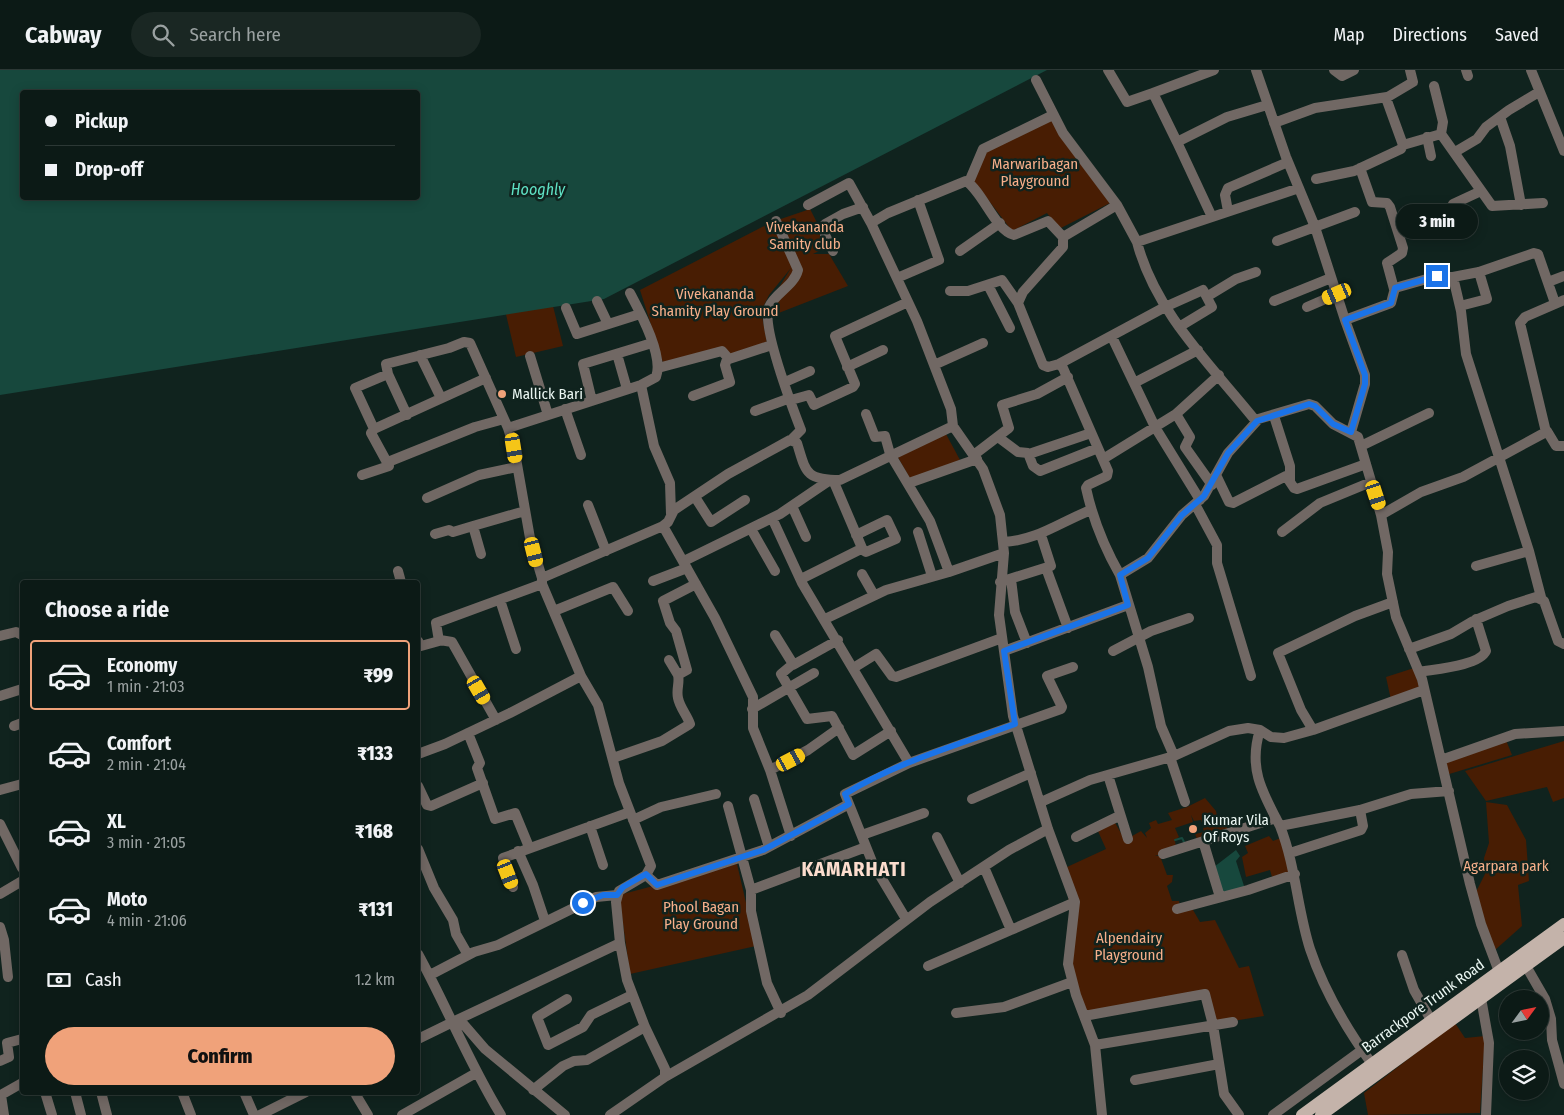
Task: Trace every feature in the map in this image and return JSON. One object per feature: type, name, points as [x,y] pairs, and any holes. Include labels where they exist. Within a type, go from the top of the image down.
[{"type":"main road","name":"Barrackpore Trunk Road","points":[[1321,1115],[1333,1100],[1372,1064],[1431,1020],[1501,976],[1564,924]]},
{"type":"main road","name":"Barrackpore Trunk Road","points":[[1302,1115],[1333,1100],[1481,998],[1501,976],[1526,966],[1564,938]]},
{"type":"street","points":[[1108,70],[1128,102],[1214,70]]},
{"type":"street","points":[[1256,70],[1288,162],[1315,227],[1365,375],[1365,384],[1351,432]]},
{"type":"street","points":[[1334,70],[1342,76],[1354,70]]},
{"type":"street","points":[[1274,123],[1315,108],[1387,97],[1413,82],[1410,70]]},
{"type":"street","points":[[1531,70],[1564,151]]},
{"type":"street","points":[[1036,80],[1053,115],[1075,150],[1117,205],[1137,242],[1145,270],[1165,307],[1257,421]]},
{"type":"street","points":[[1434,86],[1443,122],[1441,134],[1494,207],[1543,204]]},
{"type":"street","points":[[1455,152],[1477,139],[1485,128],[1500,117],[1539,92]]},
{"type":"street","points":[[1153,93],[1212,217]]},
{"type":"street","points":[[1387,97],[1403,145]]},
{"type":"street","points":[[1177,142],[1227,117],[1268,105]]},
{"type":"street","points":[[969,182],[984,149],[1053,115]]},
{"type":"street","points":[[1500,117],[1510,146],[1521,205]]},
{"type":"street","points":[[1316,179],[1360,168],[1398,151],[1403,145],[1441,134]]},
{"type":"street","points":[[1427,137],[1432,156]]},
{"type":"street","points":[[1228,211],[1225,195],[1228,188],[1288,162]]},
{"type":"street","points":[[1345,320],[1391,303],[1394,289],[1387,263],[1402,253],[1403,248],[1390,207],[1387,203],[1372,202],[1360,168]]},
{"type":"street","points":[[871,223],[888,213],[965,181],[969,182],[1010,234],[1014,235],[1048,221],[1063,237],[1064,247],[1023,292],[1018,303]]},
{"type":"street","points":[[808,205],[849,183],[871,223],[908,302],[951,409],[953,426],[976,456],[995,498],[1004,548],[999,615],[1015,724],[1048,829],[1075,902],[1068,956],[1072,982],[1095,1045],[1102,1115]]},
{"type":"street","points":[[1137,242],[1299,188]]},
{"type":"street","points":[[1453,204],[1481,190]]},
{"type":"street","points":[[897,278],[939,260],[918,200]]},
{"type":"street","points":[[1063,237],[1117,205]]},
{"type":"street","points":[[833,251],[825,235],[825,224],[839,215],[863,207]]},
{"type":"street","points":[[1277,241],[1355,212]]},
{"type":"street","points":[[671,514],[728,474],[791,440],[801,430],[772,345],[769,308],[798,272],[795,260],[776,221]]},
{"type":"street","points":[[960,251],[1000,223]]},
{"type":"street","points":[[1394,289],[1434,277],[1453,277],[1479,272],[1535,253],[1559,302],[1525,317],[1520,323],[1547,431],[1556,446],[1564,446]]},
{"type":"street","points":[[1208,296],[1236,279],[1256,272]]},
{"type":"street","points":[[1460,306],[1487,299],[1479,272]]},
{"type":"street","points":[[1548,282],[1564,276]]},
{"type":"street","points":[[1453,277],[1460,306],[1466,354],[1529,551],[1541,597],[1558,641],[1564,644]]},
{"type":"street","points":[[1274,302],[1331,278]]},
{"type":"street","points":[[950,291],[968,291],[1002,280],[1018,303],[1043,366],[1048,367],[1059,364],[1112,337],[1200,289],[1204,290],[1212,307],[1180,327]]},
{"type":"street","points":[[988,285],[1010,328]]},
{"type":"street","points":[[388,462],[475,427],[506,424],[548,415],[641,385],[654,378],[658,368],[652,343],[630,293]]},
{"type":"street","points":[[1307,307],[1337,294]]},
{"type":"street","points":[[598,301],[608,324]]},
{"type":"street","points":[[755,411],[790,399],[809,395],[814,405],[853,387],[855,384],[835,339],[836,335],[908,302]]},
{"type":"street","points":[[566,308],[577,334],[640,314]]},
{"type":"street","points":[[1112,337],[1155,427],[1198,502],[1217,545],[1217,563],[1251,676]]},
{"type":"street","points":[[407,415],[388,374],[386,367],[388,363],[468,342],[506,424],[542,581],[581,676],[598,705],[631,816],[651,864],[650,870],[646,874],[623,887],[617,895],[620,943],[632,995],[663,1065],[665,1078]]},
{"type":"street","points":[[592,401],[582,365],[652,343]]},
{"type":"street","points":[[934,365],[983,343]]},
{"type":"street","points":[[727,359],[772,345]]},
{"type":"street","points":[[848,367],[883,350]]},
{"type":"street","points":[[1134,382],[1198,350]]},
{"type":"street","points":[[658,368],[722,351],[727,359],[725,366],[730,382],[693,396]]},
{"type":"street","points":[[617,354],[627,389]]},
{"type":"street","points":[[420,355],[441,398]]},
{"type":"street","points":[[530,356],[548,415]]},
{"type":"street","points":[[1059,364],[1068,377],[1108,475],[1086,487],[1091,510],[1104,548],[1120,575],[1128,605],[1140,637],[1161,726],[1185,802]]},
{"type":"street","points":[[785,382],[810,371]]},
{"type":"street","points":[[374,429],[355,388],[388,374]]},
{"type":"street","points":[[1103,459],[1176,414],[1219,375]]},
{"type":"street","points":[[909,483],[976,456],[1010,427],[1002,405],[1037,394],[1068,377]]},
{"type":"street","points":[[362,475],[388,467],[388,462],[371,433],[374,429],[486,378]]},
{"type":"street","points":[[440,640],[436,623],[500,600],[663,526],[669,520],[671,514],[670,483],[654,446],[641,385]]},
{"type":"street","points":[[1120,575],[1148,558],[1182,515],[1198,502],[1214,480],[1233,446],[1257,421],[1309,404],[1315,406],[1333,424],[1358,437],[1381,515],[1388,552],[1387,574],[1396,616],[1419,672],[1476,908],[1501,976]]},
{"type":"street","points":[[565,409],[581,455]]},
{"type":"street","points":[[1360,446],[1429,413]]},
{"type":"street","points":[[866,414],[875,437],[883,434],[885,436],[890,454],[930,521],[949,572]]},
{"type":"street","points":[[1176,414],[1190,438],[1185,447],[1214,480],[1230,503],[1286,476],[1294,488],[1298,489],[1366,464]]},
{"type":"street","points":[[1274,416],[1290,466],[1290,480]]},
{"type":"street","points":[[791,440],[797,443],[806,471],[824,479],[832,480],[845,478],[890,454],[925,441],[953,426]]},
{"type":"street","points":[[1381,515],[1421,492],[1463,476],[1547,431]]},
{"type":"street","points":[[998,437],[1018,452],[1029,454],[1091,433]]},
{"type":"street","points":[[1029,454],[1033,466],[1042,471],[1066,459],[1098,448]]},
{"type":"street","points":[[427,498],[479,475],[517,466]]},
{"type":"street","points":[[653,581],[772,518],[832,480]]},
{"type":"street","points":[[832,480],[856,535],[862,548],[866,552],[896,539],[887,520],[856,535]]},
{"type":"street","points":[[1282,532],[1320,504],[1371,482]]},
{"type":"street","points":[[695,497],[711,522],[745,500]]},
{"type":"street","points":[[588,505],[606,551]]},
{"type":"street","points":[[792,506],[806,537]]},
{"type":"street","points":[[825,619],[874,596],[949,572],[1004,548],[1041,535],[1061,522],[1091,510]]},
{"type":"street","points":[[435,534],[449,530],[454,532],[525,511]]},
{"type":"street","points":[[772,518],[801,579],[855,667],[910,763]]},
{"type":"street","points":[[472,526],[481,554]]},
{"type":"street","points":[[663,526],[686,564],[752,697],[753,728],[770,770],[791,836]]},
{"type":"street","points":[[751,529],[776,571]]},
{"type":"street","points":[[918,532],[932,576]]},
{"type":"street","points":[[1000,582],[1052,565],[1041,535]]},
{"type":"street","points":[[801,579],[862,548]]},
{"type":"street","points":[[1476,566],[1529,551]]},
{"type":"street","points":[[1046,568],[1068,628]]},
{"type":"street","points":[[398,571],[400,580]]},
{"type":"street","points":[[862,574],[874,596]]},
{"type":"street","points":[[1011,579],[1015,612],[1027,643]]},
{"type":"street","points":[[678,675],[687,670],[676,630],[669,621],[663,601],[696,584]]},
{"type":"street","points":[[554,611],[614,587],[628,611]]},
{"type":"street","points":[[1410,649],[1450,634],[1476,619],[1508,606],[1541,597]]},
{"type":"street","points":[[500,600],[516,649]]},
{"type":"street","points":[[1313,730],[1301,710],[1278,654],[1355,616],[1393,602]]},
{"type":"street","points":[[1004,651],[1128,605]]},
{"type":"street","points":[[1113,652],[1140,637],[1188,618]]},
{"type":"street","points":[[1419,672],[1454,666],[1482,657],[1486,651],[1476,619]]},
{"type":"street","points":[[0,636],[16,632],[20,634]]},
{"type":"street","points":[[775,635],[793,665]]},
{"type":"street","points":[[855,667],[876,654],[892,676],[896,677],[1002,638]]},
{"type":"street","points":[[420,644],[421,646],[448,639],[452,642],[496,720]]},
{"type":"street","points":[[838,640],[781,673],[807,719],[830,716],[839,728],[853,755],[891,731]]},
{"type":"street","points":[[613,758],[662,740],[690,725],[678,701],[678,675],[669,660]]},
{"type":"street","points":[[906,919],[888,892],[866,848],[846,793],[910,763],[1061,708],[1047,676],[1073,667]]},
{"type":"street","points":[[752,709],[814,673]]},
{"type":"street","points":[[420,753],[496,720],[581,676]]},
{"type":"street","points":[[0,696],[20,690]]},
{"type":"street","points":[[1041,802],[1090,780],[1172,757],[1229,731],[1248,728],[1260,730],[1278,739],[1313,730],[1424,690]]},
{"type":"street","points":[[770,770],[808,750],[839,728]]},
{"type":"street","points":[[1260,730],[1255,746],[1255,765],[1260,785],[1278,822],[1290,853],[1310,948],[1330,1000],[1372,1064]]},
{"type":"street","points":[[1441,760],[1515,734],[1564,731]]},
{"type":"street","points":[[468,733],[480,763],[477,768],[496,820],[515,813],[529,847]]},
{"type":"street","points":[[972,799],[1031,772]]},
{"type":"street","points":[[1108,775],[1119,816],[1128,839]]},
{"type":"street","points":[[420,790],[430,806],[483,783]]},
{"type":"street","points":[[0,790],[20,785]]},
{"type":"street","points":[[1163,854],[1203,841],[1278,822],[1360,810],[1410,794],[1449,791]]},
{"type":"street","points":[[513,886],[503,859],[518,851],[590,826],[716,794]]},
{"type":"street","points":[[754,799],[769,847]]},
{"type":"street","points":[[646,874],[657,885],[741,858],[791,836],[849,804]]},
{"type":"street","points":[[728,806],[751,890],[751,911],[767,983],[781,1013]]},
{"type":"street","points":[[1290,853],[1362,830],[1360,810]]},
{"type":"street","points":[[862,835],[924,813]]},
{"type":"street","points":[[1076,837],[1119,816]]},
{"type":"street","points":[[0,824],[20,864]]},
{"type":"street","points":[[590,826],[603,865]]},
{"type":"street","points":[[610,1115],[665,1078],[781,1013],[820,986],[906,919],[960,882],[1048,829]]},
{"type":"street","points":[[936,837],[960,882]]},
{"type":"street","points":[[1203,841],[1220,898]]},
{"type":"street","points":[[751,890],[866,848]]},
{"type":"street","points":[[518,851],[532,882],[545,921]]},
{"type":"street","points":[[420,854],[434,888],[453,920],[456,934],[468,955]]},
{"type":"street","points":[[984,867],[1011,930]]},
{"type":"street","points":[[1177,909],[1220,898],[1295,874]]},
{"type":"street","points":[[0,894],[20,882]]},
{"type":"street","points":[[430,976],[468,955],[498,944],[596,896],[617,895]]},
{"type":"street","points":[[928,966],[1075,902]]},
{"type":"street","points":[[0,927],[4,940],[8,977]]},
{"type":"street","points":[[420,1038],[620,943]]},
{"type":"street","points":[[1402,955],[1414,990],[1431,1020]]},
{"type":"street","points":[[420,958],[456,1020],[476,1073],[501,1115]]},
{"type":"street","points":[[1526,966],[1545,999],[1551,1019],[1552,1040],[1564,1084]]},
{"type":"street","points":[[956,1013],[1004,1007],[1072,982]]},
{"type":"street","points":[[1084,1016],[1202,994],[1207,997],[1214,1025],[1224,1094],[1239,1115]]},
{"type":"street","points":[[567,999],[537,1017],[548,1045],[581,1029],[591,1015],[632,995]]},
{"type":"street","points":[[1481,998],[1489,1043],[1486,1115]]},
{"type":"street","points":[[456,1020],[485,1049],[565,1115]]},
{"type":"street","points":[[1095,1045],[1232,1022]]},
{"type":"street","points":[[533,1090],[563,1066],[574,1061],[587,1060],[645,1027]]},
{"type":"street","points":[[0,1061],[9,1057],[7,1043],[20,1040]]},
{"type":"street","points":[[1273,1115],[1362,1050]]},
{"type":"street","points":[[1135,1080],[1219,1064]]},
{"type":"street","points":[[402,1115],[476,1073]]},
{"type":"street","points":[[4,1115],[1,1095],[20,1085]]},
{"type":"street","points":[[46,1095],[52,1115]]},
{"type":"street","points":[[76,1095],[81,1115]]},
{"type":"street","points":[[102,1095],[107,1115]]},
{"type":"street","points":[[183,1095],[191,1115]]},
{"type":"street","points":[[245,1095],[254,1115]]},
{"type":"street","points":[[260,1115],[300,1095]]},
{"type":"street","points":[[356,1095],[368,1115]]},
{"type":"green space","name":"Marwaribagan Playground","points":[[1051,119],[1110,203],[1059,229],[1047,213],[1012,231],[973,180],[986,151]]},
{"type":"green space","name":"Vivekananda Shamity Play Ground","points":[[810,209],[829,246],[813,254],[829,254],[848,286],[771,316],[775,294],[791,268],[769,295],[761,311],[767,343],[727,355],[663,363],[640,290],[772,222]]},
{"type":"green space","points":[[551,298],[563,346],[516,357],[504,306]]},
{"type":"green space","points":[[946,434],[960,460],[911,480],[896,454]]},
{"type":"green space","points":[[1414,668],[1420,690],[1391,700],[1386,677]]},
{"type":"green space","points":[[1506,740],[1512,755],[1446,775],[1442,759]]},
{"type":"green space","points":[[1564,741],[1564,798],[1553,802],[1547,787],[1486,801],[1465,771]]},
{"type":"green space","name":"Alpendairy Playground","points":[[1205,798],[1216,811],[1218,821],[1224,819],[1229,833],[1198,842],[1195,834],[1204,832],[1203,828],[1211,825],[1203,826],[1201,820],[1194,821],[1191,815],[1193,822],[1175,828],[1179,837],[1175,840],[1176,849],[1155,856],[1160,856],[1167,875],[1173,875],[1172,882],[1167,886],[1172,901],[1179,901],[1180,907],[1193,910],[1200,922],[1215,920],[1239,968],[1249,966],[1264,1016],[1214,1024],[1208,993],[1085,1013],[1072,974],[1067,867],[1106,849],[1097,829],[1114,821],[1125,840],[1141,831],[1147,838],[1145,833],[1151,828],[1149,823],[1156,820],[1158,824],[1172,820],[1168,813],[1187,807]]},
{"type":"green space","name":"Agarpara park","points":[[1486,802],[1507,805],[1526,840],[1529,881],[1518,885],[1522,926],[1495,950],[1475,894],[1485,874],[1484,858],[1489,843]]},
{"type":"green space","points":[[1269,836],[1273,841],[1283,837],[1292,871],[1272,877],[1270,870],[1246,877],[1242,857],[1248,853],[1245,846]]},
{"type":"green space","name":"Phool Bagan Play Ground","points":[[737,864],[756,946],[630,974],[619,895]]},
{"type":"green space","points":[[1455,1023],[1465,1038],[1485,1036],[1480,1113],[1368,1115],[1364,1093]]},
{"type":"water","name":"Hooghly","points":[[0,70],[1047,70],[604,299],[0,395]]},
{"type":"water","points":[[1236,850],[1240,856],[1236,861],[1245,889],[1221,895],[1214,867]]},
{"type":"waterway","points":[[1175,840],[1182,838],[1184,842]]},
{"type":"place","name":"Mallick Bari","points":[[502,394]]},
{"type":"place","name":"Kumar Vila Of Roys","points":[[1193,829]]},
{"type":"district","name":"KAMARHATI","points":[[854,869]]},
{"type":"route","points":[[583,903],[596,896],[617,895],[623,887],[646,874],[653,884],[657,885],[763,850],[849,804],[845,794],[879,776],[1015,724],[1009,697],[1004,651],[1109,614],[1128,605],[1120,575],[1153,554],[1182,515],[1209,490],[1228,453],[1257,421],[1309,404],[1315,406],[1333,424],[1351,432],[1365,384],[1365,375],[1345,320],[1391,303],[1394,288],[1437,276]]},
{"type":"park label","name":"Vivekananda Samity club","points":[[805,236]]}]
